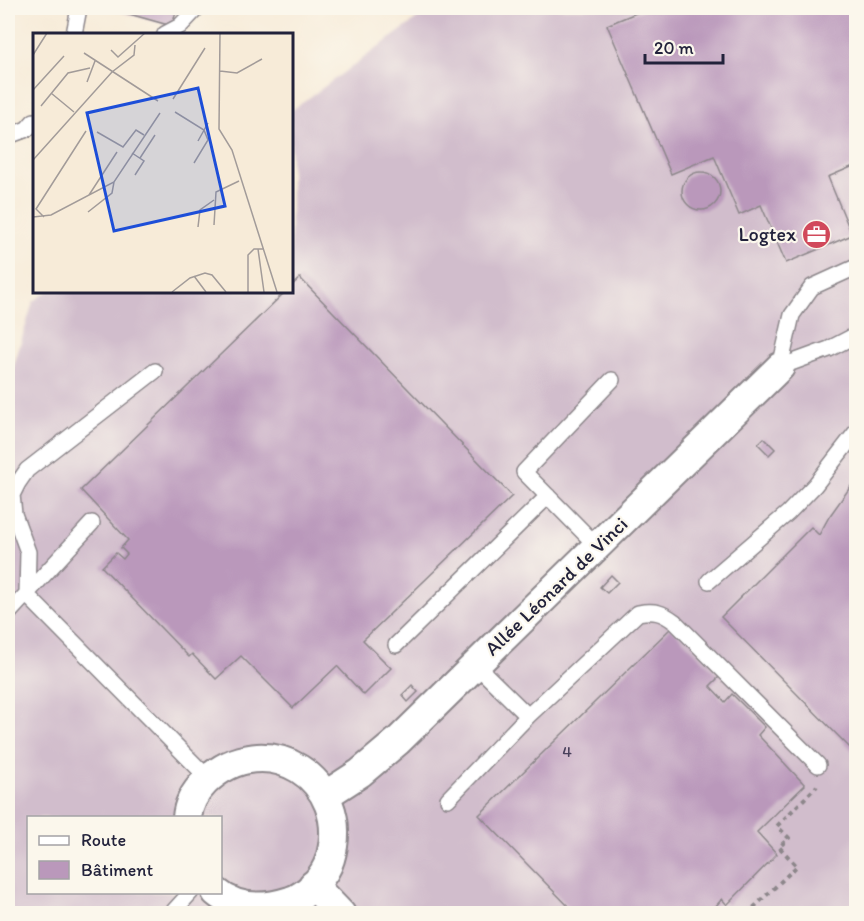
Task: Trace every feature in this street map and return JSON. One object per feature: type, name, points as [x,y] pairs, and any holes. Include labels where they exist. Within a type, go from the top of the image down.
[{"type":"street","name":"Allée Léonard de Vinci","points":[[326,795],[360,773],[390,747],[780,367]]},
{"type":"street","points":[[187,816],[199,788],[217,771],[239,760],[264,757],[289,763],[310,776],[326,795],[334,818],[335,842],[328,866],[313,885],[293,900],[257,910],[218,894]]},
{"type":"street","points":[[313,885],[341,914]]},
{"type":"lane","points":[[74,33],[79,8]]},
{"type":"lane","points":[[167,33],[180,26],[197,8]]},
{"type":"lane","points":[[8,136],[27,129],[33,122]]},
{"type":"lane","points":[[780,367],[792,315],[802,300],[812,287],[856,267]]},
{"type":"lane","points":[[780,367],[830,349],[856,335]]},
{"type":"lane","points":[[155,371],[27,470],[12,495],[14,514],[28,552],[27,595],[208,779]]},
{"type":"lane","points":[[597,546],[524,472],[612,380]]},
{"type":"lane","points":[[709,581],[788,513],[815,485],[856,432]]},
{"type":"lane","points":[[396,645],[548,496]]},
{"type":"lane","points":[[8,614],[92,523]]},
{"type":"lane","points":[[448,799],[528,716],[638,613],[652,610],[664,614],[675,622],[818,765]]},
{"type":"lane","points":[[476,665],[528,716]]},
{"type":"lane","points":[[171,914],[189,894]]},
{"type":"path","points":[[747,914],[797,866],[779,848],[789,838],[777,826],[822,782],[824,777],[818,765]]},
{"type":"shaded area","points":[[432,8],[856,8],[856,913],[8,914],[8,385],[33,302],[47,292],[292,292],[292,110]]},
{"type":"building","points":[[108,8],[177,8],[172,26]]},
{"type":"building","points":[[648,8],[856,8],[856,165],[828,177],[852,235],[786,263],[761,205],[739,215],[714,156],[671,174],[607,25]]},
{"type":"building","points":[[701,172],[715,177],[720,191],[715,205],[701,210],[687,205],[682,191],[687,177]]},
{"type":"building","points":[[300,278],[512,496],[363,640],[391,668],[364,695],[337,666],[293,708],[241,656],[216,679],[192,654],[189,657],[102,567],[116,553],[123,559],[127,554],[121,548],[128,540],[81,490],[285,292],[292,292],[292,285]]},
{"type":"building","points":[[764,438],[775,449],[769,455],[758,444]]},
{"type":"building","points":[[856,479],[856,754],[721,617],[811,527],[819,535]]},
{"type":"building","points":[[611,575],[618,582],[607,593],[600,587]]},
{"type":"building","points":[[671,628],[719,677],[710,686],[725,702],[732,694],[765,727],[758,735],[805,785],[757,832],[777,854],[727,905],[722,899],[709,914],[576,914],[479,815]]},
{"type":"building","points":[[412,685],[418,692],[408,702],[402,695]]},
{"type":"place","name":"Logtex","points":[[817,234]]}]
